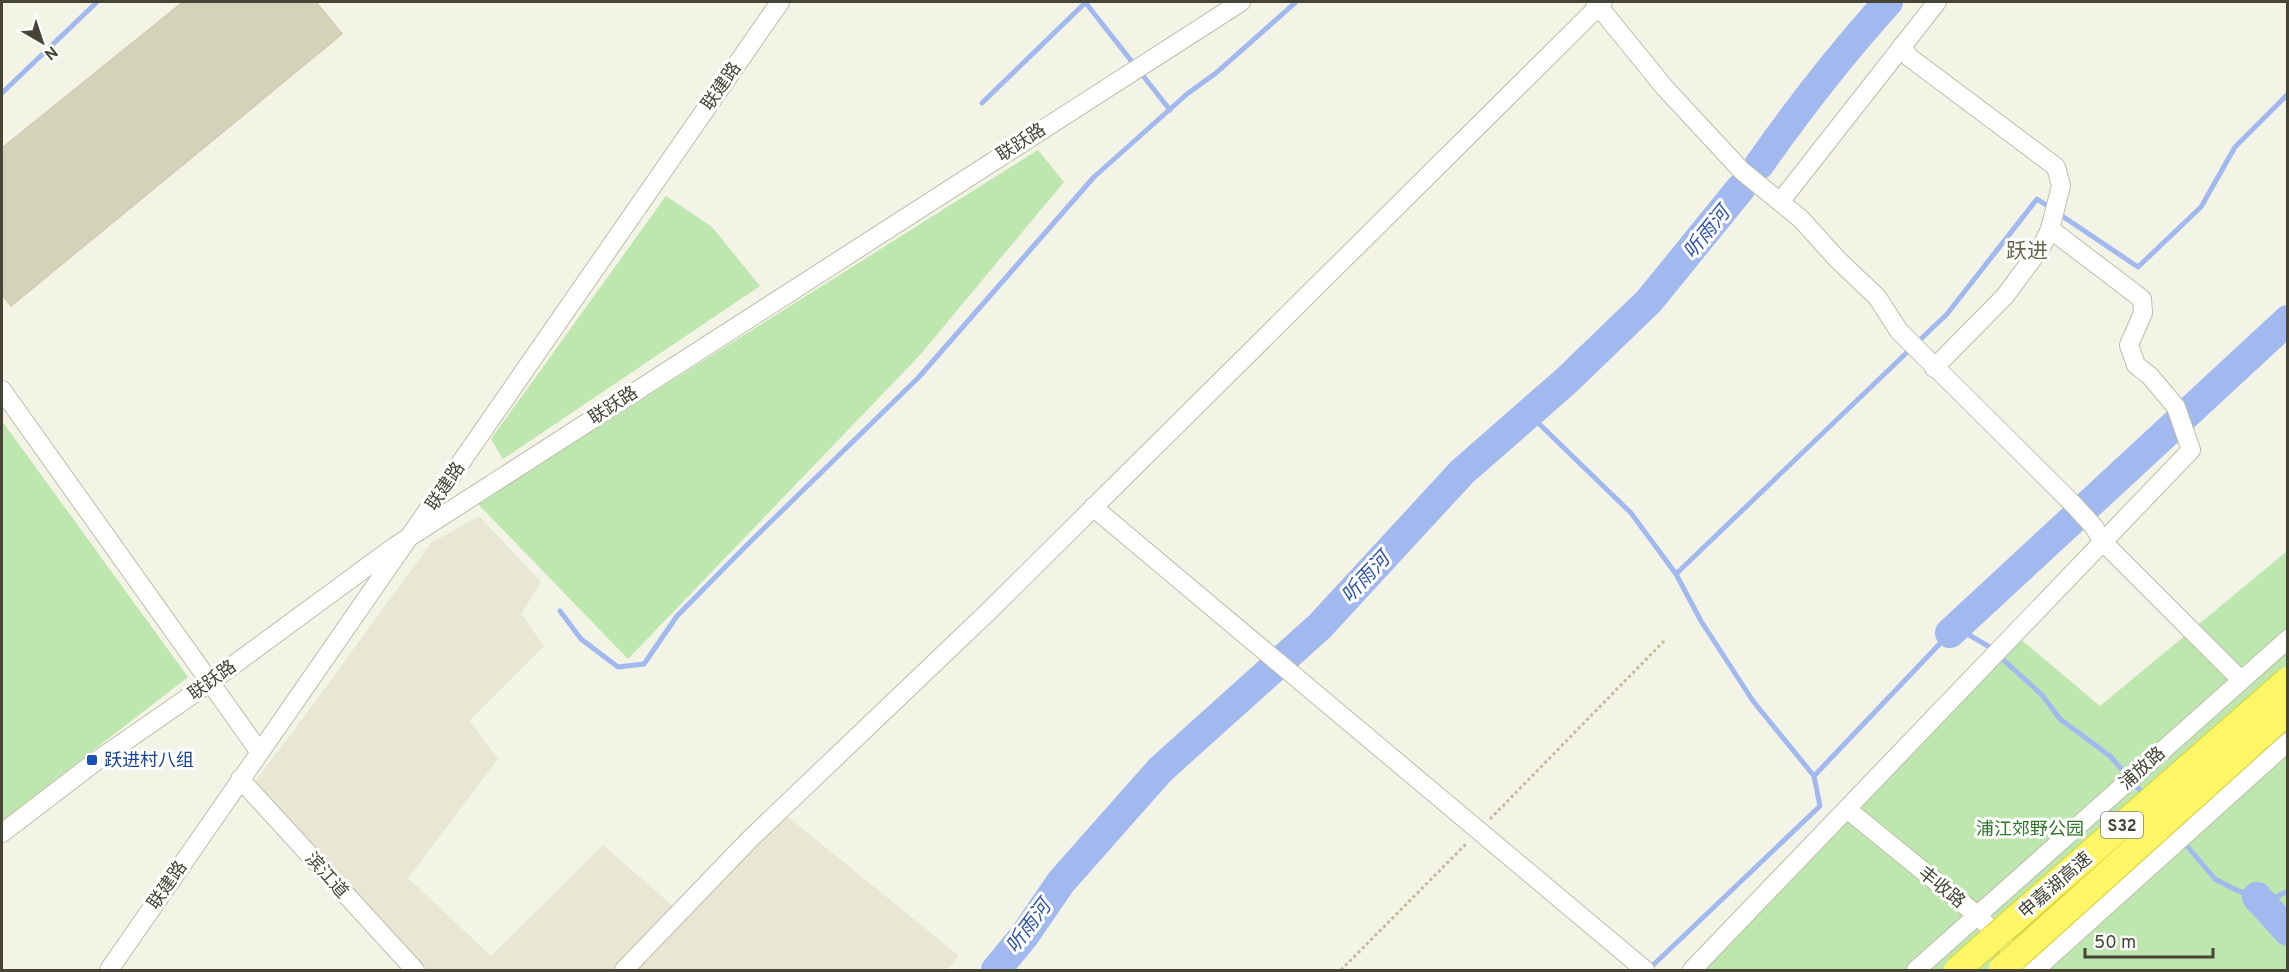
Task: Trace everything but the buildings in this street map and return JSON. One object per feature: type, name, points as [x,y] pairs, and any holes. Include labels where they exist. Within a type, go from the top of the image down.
[{"type":"highway","name":"申嘉湖高速","points":[[1957,970],[2288,680]]},
{"type":"highway","name":"申嘉湖高速","points":[[2001,970],[2288,711]]},
{"type":"street","name":"联建路","points":[[109,970],[780,2]]},
{"type":"street","name":"联跃路","points":[[2,833],[95,762],[209,683],[411,536],[1241,2]]},
{"type":"street","points":[[1780,202],[1937,2]]},
{"type":"street","points":[[624,970],[750,839],[989,611],[1599,3],[1673,96],[1742,171],[1801,219],[1837,259],[1877,297],[1899,332],[2074,505],[2098,535],[2241,680]]},
{"type":"street","points":[[1902,46],[1909,57],[2056,167],[2061,186],[2050,229],[2042,246],[2005,296],[1934,368]]},
{"type":"street","points":[[1692,970],[2015,633],[2098,535],[2191,450],[2179,415],[2150,376],[2136,365],[2129,345],[2143,313],[2142,299],[2050,229]]},
{"type":"street","points":[[2,390],[259,751]]},
{"type":"street","points":[[1094,507],[1645,970]]},
{"type":"street","name":"浦放路","points":[[1916,970],[2288,639]]},
{"type":"street","points":[[2033,970],[2288,742]]},
{"type":"street","name":"滨江道","points":[[240,779],[415,970]]},
{"type":"street","name":"丰收路","points":[[1846,809],[1977,915],[2033,970]]},
{"type":"path","points":[[1341,970],[1665,640]]},
{"type":"shaded area","points":[[479,516],[541,582],[521,614],[544,646],[469,721],[498,759],[408,878],[491,956],[603,845],[683,915],[787,816],[959,956],[947,970],[415,970],[249,789],[431,543]]},
{"type":"green space","points":[[1038,150],[1064,182],[920,355],[628,659],[477,503]]},
{"type":"green space","points":[[666,196],[712,227],[760,286],[503,459],[491,439]]},
{"type":"green space","points":[[2,421],[188,677],[2,821]]},
{"type":"green space","name":"浦江郊野公园","points":[[2287,551],[2287,970],[1695,970],[2018,637],[2100,706]]},
{"type":"waterway","points":[[2,93],[97,2]]},
{"type":"waterway","points":[[1085,2],[1170,110]]},
{"type":"waterway","points":[[982,103],[1086,2]]},
{"type":"waterway","points":[[560,611],[581,639],[618,667],[644,664],[677,616],[919,377],[1094,177],[1187,94],[1216,73],[1296,2]]},
{"type":"waterway","name":"听雨河","points":[[1759,165],[1821,81],[1888,2]]},
{"type":"waterway","points":[[1676,574],[1947,314],[2037,199],[2138,267],[2201,207],[2235,147],[2288,94]]},
{"type":"waterway","name":"听雨河","points":[[996,970],[1024,936],[1061,882],[1160,770],[1320,626],[1462,472],[1566,381],[1649,301],[1740,189]]},
{"type":"waterway","points":[[1950,633],[2288,320]]},
{"type":"waterway","points":[[1529,414],[1631,513],[1676,574],[1701,621],[1753,701],[1814,776],[1950,633],[1964,632],[1988,646],[2042,695],[2060,719],[2110,756],[2145,796]]},
{"type":"waterway","points":[[1649,969],[1820,806],[1814,776]]},
{"type":"waterway","points":[[2170,826],[2215,879],[2238,891],[2270,900],[2288,891]]},
{"type":"waterway","points":[[2257,897],[2288,931]]},
{"type":"place","name":"跃进村八组","points":[[92,760]]},
{"type":"district","name":"跃进","points":[[2027,251]]}]
